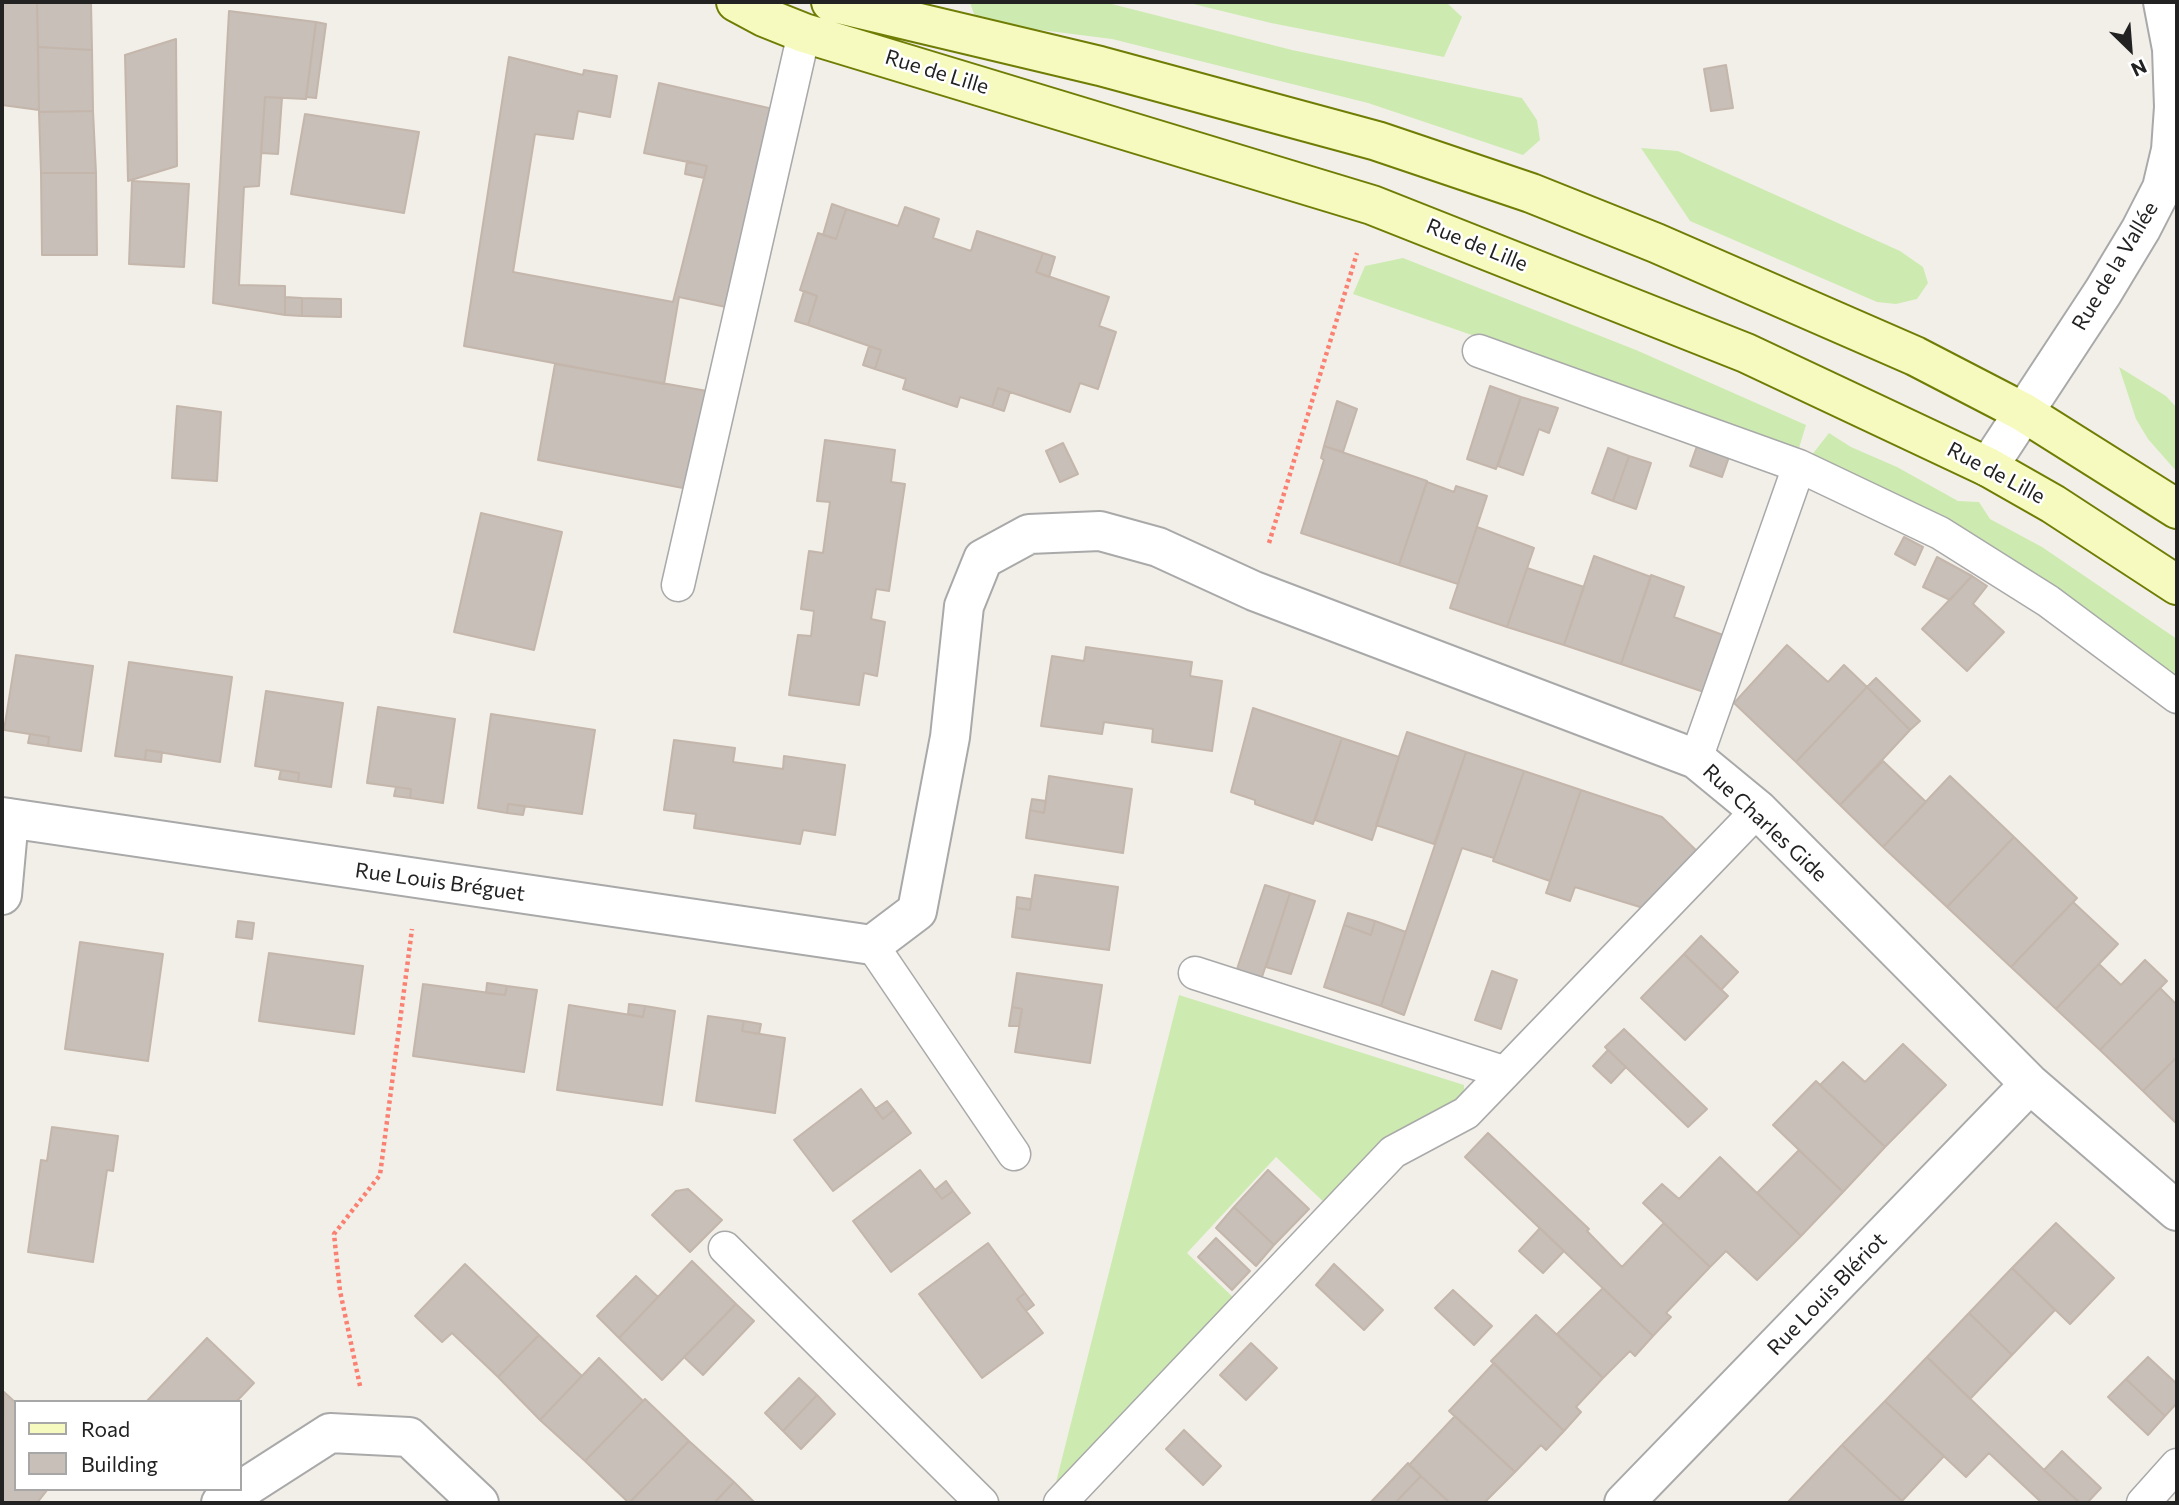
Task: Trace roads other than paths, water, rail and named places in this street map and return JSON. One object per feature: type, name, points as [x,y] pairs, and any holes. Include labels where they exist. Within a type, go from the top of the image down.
[{"type":"main road","name":"Rue de Lille","points":[[736,2],[804,33],[1372,205],[1746,353],[1988,467],[2053,503],[2177,585]]},
{"type":"main road","name":"Rue de Lille","points":[[831,2],[908,10],[1465,168],[1717,269],[1914,356],[2023,412],[2177,509]]},
{"type":"street","name":"Rue de la Vallée","points":[[1988,467],[2141,229],[2162,188],[2174,151],[2172,49],[2163,2]]},
{"type":"street","name":"Rue Charles Gide","points":[[872,945],[917,911],[950,737],[964,606],[983,559],[1029,534],[1100,531],[1158,547],[1254,591],[1696,759],[1758,810],[2029,1084],[2177,1211]]},
{"type":"street","name":"Rue Louis Bréguet","points":[[2,895],[5,818],[872,945]]},
{"type":"street","name":"Rue Louis Blériot","points":[[1624,1503],[2029,1084]]},
{"type":"street","points":[[242,1490],[330,1433],[409,1437],[479,1503]]},
{"type":"street","points":[[221,1503],[240,1491]]},
{"type":"lane","points":[[678,585],[804,33]]},
{"type":"lane","points":[[1479,351],[1799,466],[1940,533],[2048,601],[2177,698]]},
{"type":"lane","points":[[1696,759],[1799,466]]},
{"type":"lane","points":[[1060,1503],[1393,1152],[1466,1113],[1758,810]]},
{"type":"lane","points":[[872,945],[1014,1154]]},
{"type":"lane","points":[[1195,973],[1503,1072]]},
{"type":"lane","points":[[725,1248],[982,1503]]},
{"type":"lane","points":[[2143,1503],[2177,1465]]}]
